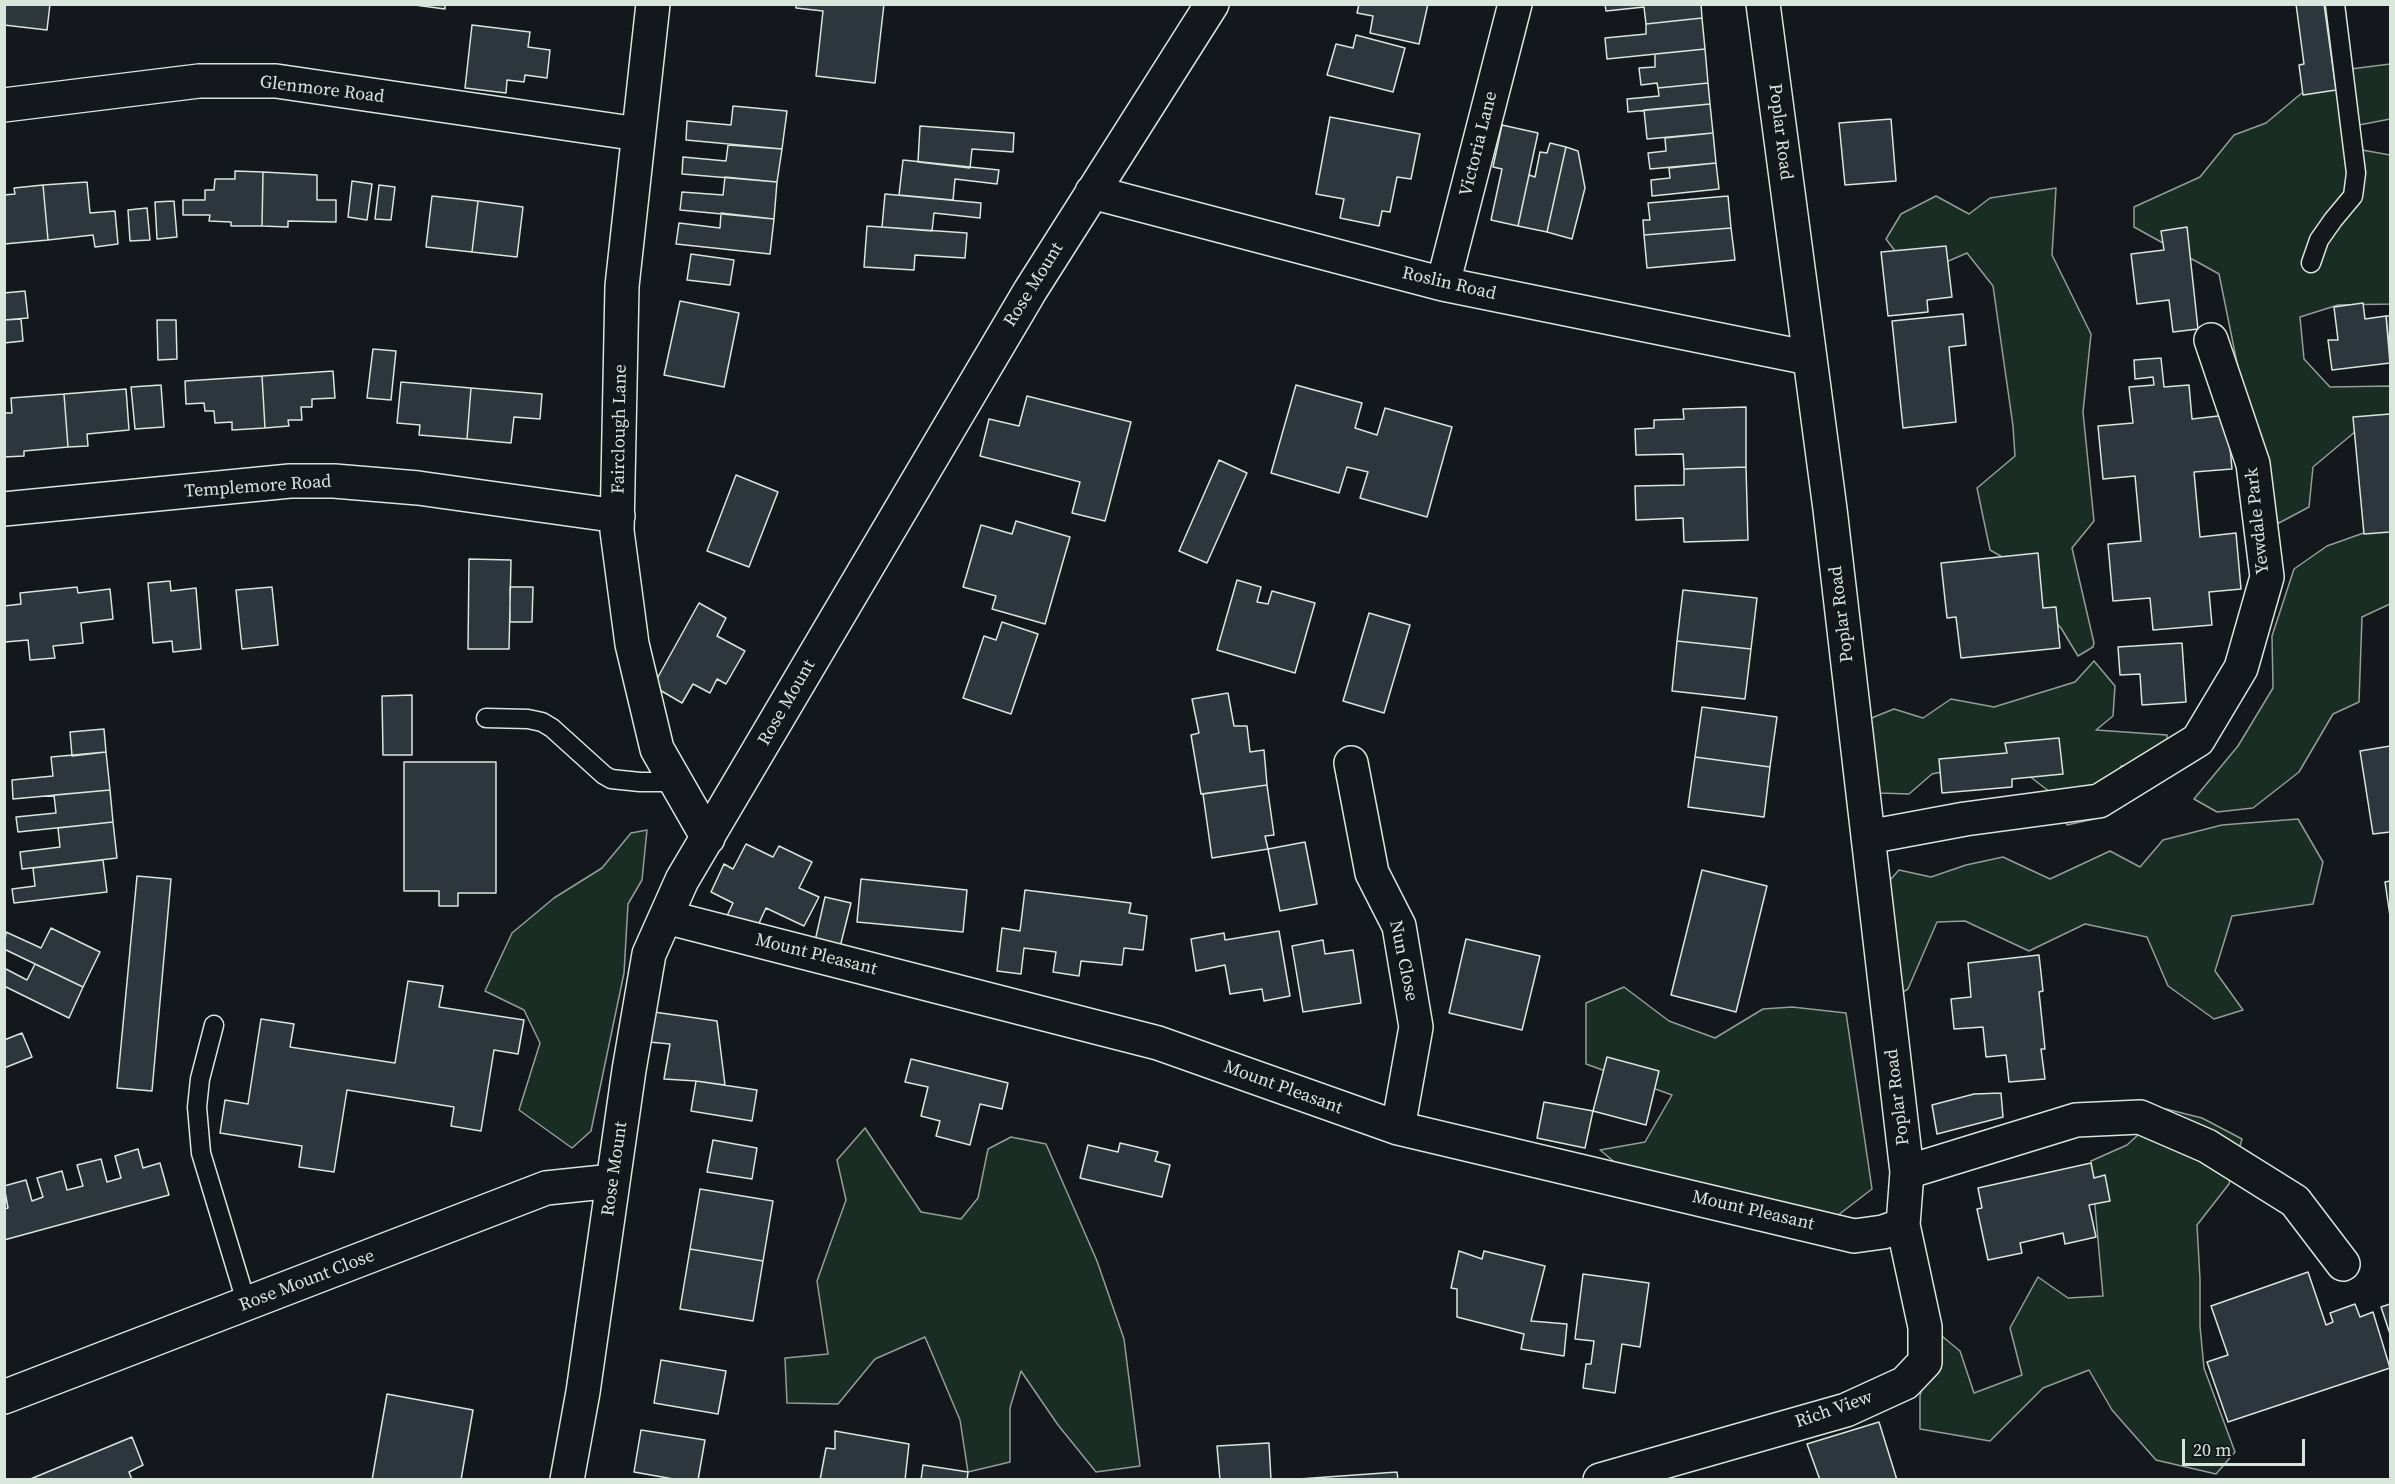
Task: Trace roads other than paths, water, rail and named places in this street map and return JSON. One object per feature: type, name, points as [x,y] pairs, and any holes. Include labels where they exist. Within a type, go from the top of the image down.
[{"type":"street","name":"Fairclough Lane","points":[[653,4],[622,286],[617,531],[632,644],[657,749],[708,838]]},
{"type":"street","name":"Rose Mount","points":[[567,1479],[583,1392],[649,954],[682,880],[1024,301],[1212,4]]},
{"type":"street","name":"Victoria Lane","points":[[1443,284],[1515,4]]},
{"type":"street","name":"Poplar Road","points":[[1763,4],[1831,521],[1907,1172],[1903,1225]]},
{"type":"street","name":"Glenmore Road","points":[[4,105],[199,81],[276,81],[638,134]]},
{"type":"street","name":"Roslin Road","points":[[1092,192],[1443,284],[1809,358]]},
{"type":"street","name":"Yewdale Park","points":[[1868,837],[1965,819],[2099,801],[2198,740],[2241,668],[2266,577],[2253,464],[2211,340]]},
{"type":"street","name":"Templemore Road","points":[[4,509],[290,481],[334,481],[418,488],[618,516]]},
{"type":"street","name":"Nun Close","points":[[1351,763],[1372,873],[1399,926],[1416,1027],[1398,1128]]},
{"type":"street","name":"Mount Pleasant","points":[[666,917],[1158,1043],[1398,1128],[1854,1236],[1883,1232],[1903,1225]]},
{"type":"street","points":[[1907,1172],[2076,1120],[2140,1118],[2207,1146],[2295,1201],[2343,1264]]},
{"type":"street","name":"Rose Mount Close","points":[[4,1397],[546,1188],[613,1181]]},
{"type":"street","name":"Rich View","points":[[1600,1479],[1845,1410],[1905,1383],[1925,1362],[1925,1327],[1903,1225]]},
{"type":"lane","points":[[2311,263],[2319,240],[2354,196],[2356,172],[2335,4]]},
{"type":"lane","points":[[486,718],[528,719],[542,722],[611,779],[640,783],[675,782]]},
{"type":"lane","points":[[214,1025],[200,1079],[196,1107],[201,1153],[247,1305]]}]
